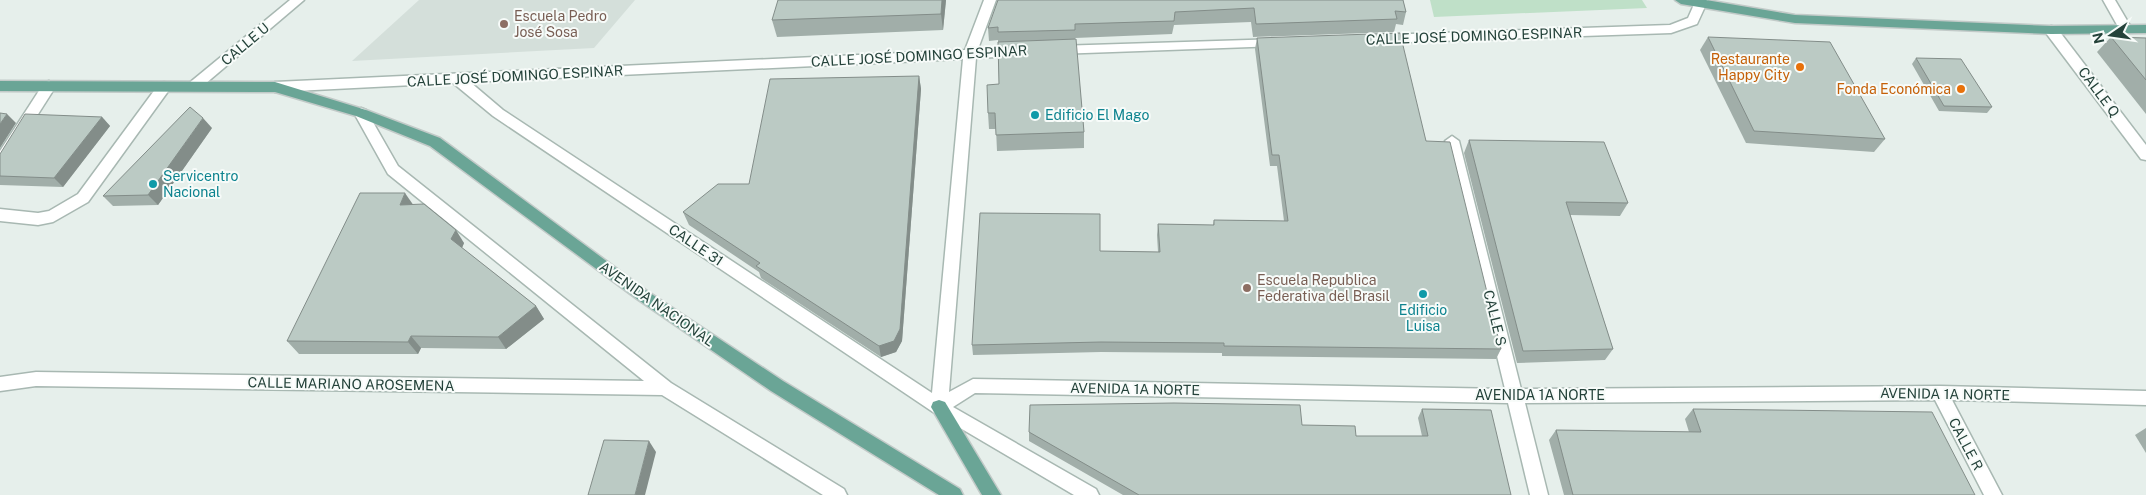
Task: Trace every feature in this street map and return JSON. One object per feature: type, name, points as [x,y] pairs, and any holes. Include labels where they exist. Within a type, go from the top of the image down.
[{"type":"main road","points":[[1681,0],[1795,19],[2051,30],[2146,29]]},
{"type":"main road","name":"AVENIDA NACIONAL","points":[[0,86],[275,86],[361,114],[435,142],[650,300],[777,386],[954,495]]},
{"type":"main road","points":[[939,407],[992,495]]},
{"type":"street","name":"CALLE U","points":[[193,87],[298,0]]},
{"type":"street","points":[[939,407],[970,53],[990,0]]},
{"type":"street","points":[[2109,0],[2126,29]]},
{"type":"street","name":"CALLE JOSÉ DOMINGO ESPINAR","points":[[1365,40],[1671,29],[1693,21],[1702,2]]},
{"type":"street","name":"CALLE Q","points":[[2051,30],[2146,154]]},
{"type":"street","name":"CALLE JOSÉ DOMINGO ESPINAR","points":[[275,86],[458,79],[970,53],[1286,43]]},
{"type":"street","name":"CALLE 31","points":[[458,79],[498,113],[939,407],[1090,495]]},
{"type":"street","points":[[0,162],[49,86]]},
{"type":"street","points":[[0,215],[38,219],[52,216],[83,198],[164,87]]},
{"type":"street","points":[[361,114],[393,170],[666,388],[838,495]]},
{"type":"street","name":"CALLE S","points":[[1452,141],[1539,495]]},
{"type":"street","name":"CALLE MARIANO AROSEMENA","points":[[0,384],[36,379],[666,388]]},
{"type":"street","name":"AVENIDA 1A NORTE","points":[[939,407],[973,386],[1514,396],[1940,393],[2146,398]]},
{"type":"street","name":"CALLE R","points":[[1940,393],[1993,495]]},
{"type":"shaded area","name":"Escuela Pedro José Sosa","points":[[419,0],[635,0],[594,48],[352,61]]},
{"type":"green space","points":[[1430,0],[1642,0],[1647,8],[1434,17]]},
{"type":"building","points":[[778,0],[942,0],[941,14],[772,20]]},
{"type":"building","points":[[998,0],[1403,0],[1406,12],[1395,11],[1397,19],[1256,24],[1254,8],[1175,12],[1174,21],[1075,24],[1075,30],[998,32],[998,27],[988,28]]},
{"type":"building","points":[[1400,33],[1426,141],[1450,142],[1501,349],[1224,346],[1224,343],[1101,342],[972,345],[980,213],[1100,214],[1100,251],[1160,252],[1158,224],[1214,225],[1214,220],[1288,221],[1279,155],[1272,155],[1257,38]]},
{"type":"building","points":[[1708,37],[1830,42],[1885,139],[1754,131]]},
{"type":"building","points":[[2111,37],[2146,38],[2146,80]]},
{"type":"building","name":"Edificio El Mago","points":[[1076,39],[1084,132],[996,135],[995,113],[988,113],[987,85],[999,84],[998,42]]},
{"type":"building","points":[[1916,58],[1961,59],[1992,107],[1944,106]]},
{"type":"building","points":[[919,76],[900,329],[894,341],[879,346],[756,266],[760,263],[683,212],[718,184],[749,184],[770,79]]},
{"type":"building","points":[[190,107],[203,118],[148,195],[103,196]]},
{"type":"building","points":[[0,113],[7,114],[0,124]]},
{"type":"building","points":[[25,114],[102,117],[54,178],[0,176],[0,154]]},
{"type":"building","points":[[1469,140],[1604,142],[1628,203],[1566,202],[1613,349],[1523,351]]},
{"type":"building","points":[[360,193],[405,193],[400,205],[424,204],[456,230],[451,239],[536,306],[498,337],[411,336],[408,342],[287,341]]},
{"type":"building","points":[[1174,403],[1300,405],[1302,425],[1355,426],[1356,436],[1428,436],[1422,409],[1491,410],[1511,495],[1139,495],[1029,432],[1030,405]]},
{"type":"building","points":[[1693,409],[1932,412],[1975,495],[1573,495],[1556,430],[1701,432]]},
{"type":"building","points":[[604,440],[649,441],[635,495],[588,495]]},
{"type":"place","name":"Escuela Pedro José Sosa","points":[[504,24]]},
{"type":"place","name":"Restaurante Happy City","points":[[1800,67]]},
{"type":"place","name":"Fonda Económica","points":[[1961,89]]},
{"type":"place","name":"Edificio El Mago","points":[[1035,115]]},
{"type":"place","name":"Servicentro Nacional","points":[[153,184]]},
{"type":"place","name":"Escuela Republica Federativa del Brasil","points":[[1247,288]]},
{"type":"place","name":"Edificio Luisa","points":[[1423,294]]}]
